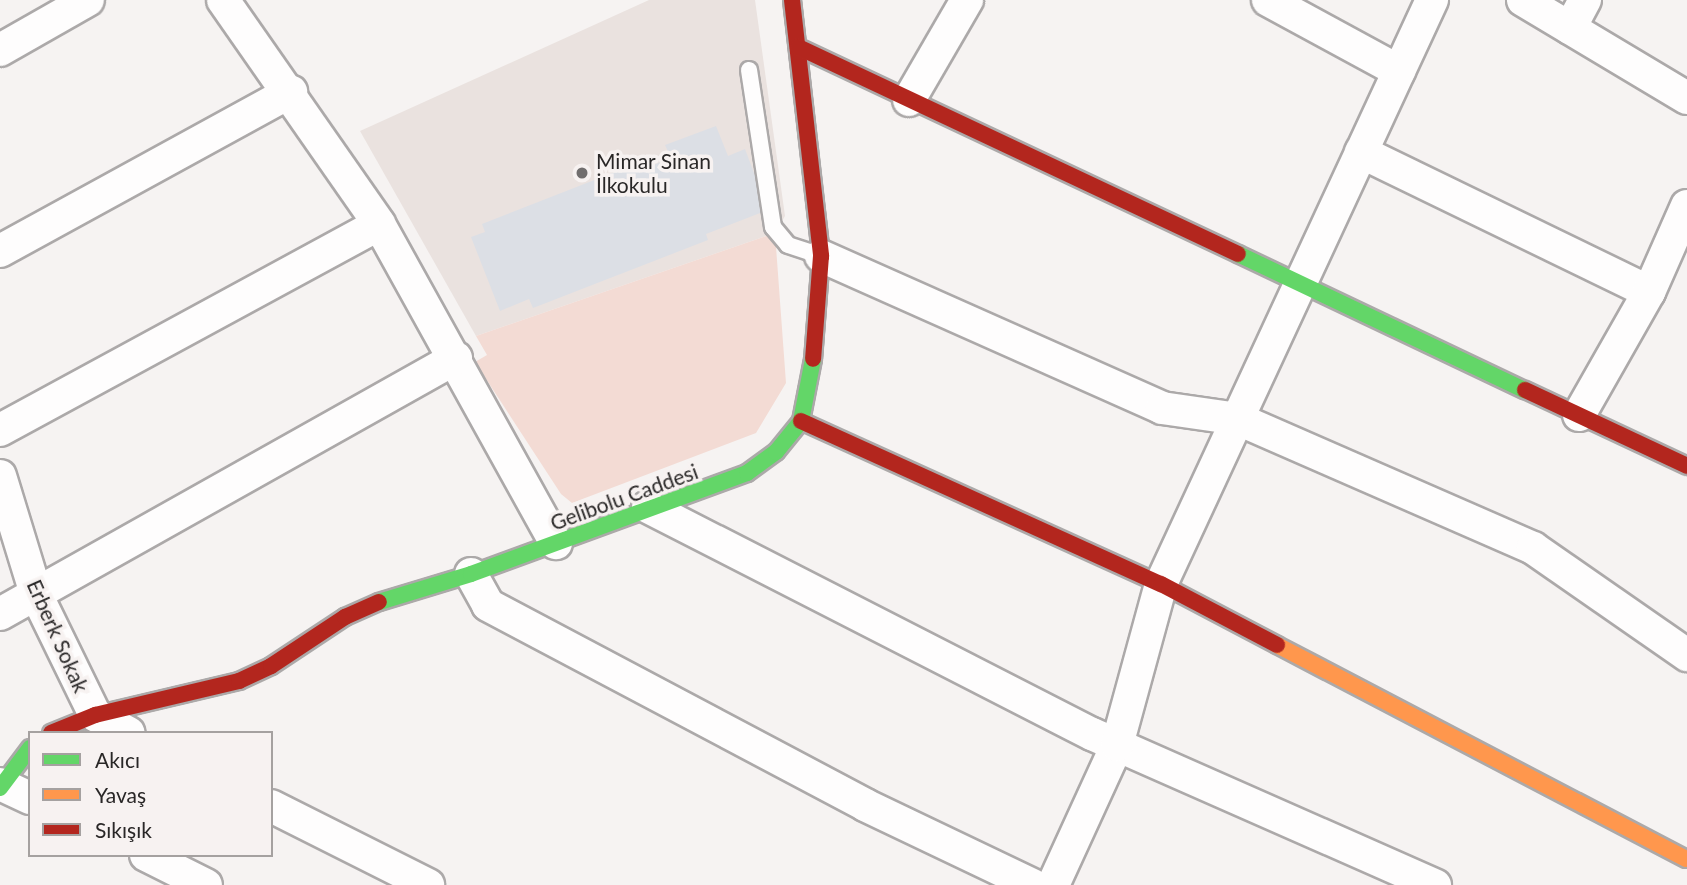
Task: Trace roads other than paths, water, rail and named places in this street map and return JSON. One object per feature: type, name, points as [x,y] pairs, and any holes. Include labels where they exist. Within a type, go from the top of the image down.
[{"type":"street","points":[[0,50],[89,0]]},
{"type":"street","points":[[223,0],[290,92],[379,224],[456,358],[556,543]]},
{"type":"street","name":"Gelibolu Caddesi","points":[[56,731],[95,715],[239,681],[271,666],[345,617],[747,473],[776,452],[801,421],[811,379],[821,256],[792,0]]},
{"type":"street","points":[[909,100],[967,0]]},
{"type":"street","points":[[1268,0],[1399,71]]},
{"type":"street","points":[[1053,885],[1117,745],[1161,584],[1432,0]]},
{"type":"street","points":[[1523,0],[1687,98]]},
{"type":"street","points":[[1570,28],[1585,0]]},
{"type":"street","points":[[799,47],[1687,466]]},
{"type":"street","points":[[0,251],[290,92]]},
{"type":"street","points":[[1362,152],[1649,292]]},
{"type":"street","points":[[1579,415],[1649,292],[1687,206]]},
{"type":"street","points":[[0,430],[379,224]]},
{"type":"street","points":[[821,256],[1162,408],[1238,419],[1533,548],[1687,655]]},
{"type":"street","points":[[0,614],[456,358]]},
{"type":"street","points":[[801,421],[1161,584],[1687,859]]},
{"type":"street","name":"Erberk Sokak","points":[[0,476],[36,594],[95,715]]},
{"type":"street","points":[[648,507],[1117,745],[1435,885]]},
{"type":"street","points":[[471,574],[488,605],[865,805],[1033,885]]},
{"type":"street","points":[[95,715],[125,731]]},
{"type":"street","points":[[28,750],[0,785],[28,797]]},
{"type":"street","points":[[273,807],[428,885]]},
{"type":"street","points":[[150,857],[206,885]]},
{"type":"lane","points":[[749,70],[773,227],[788,245],[821,256]]},
{"type":"place","name":"Mimar Sinan İlkokulu","points":[[582,173]]}]
